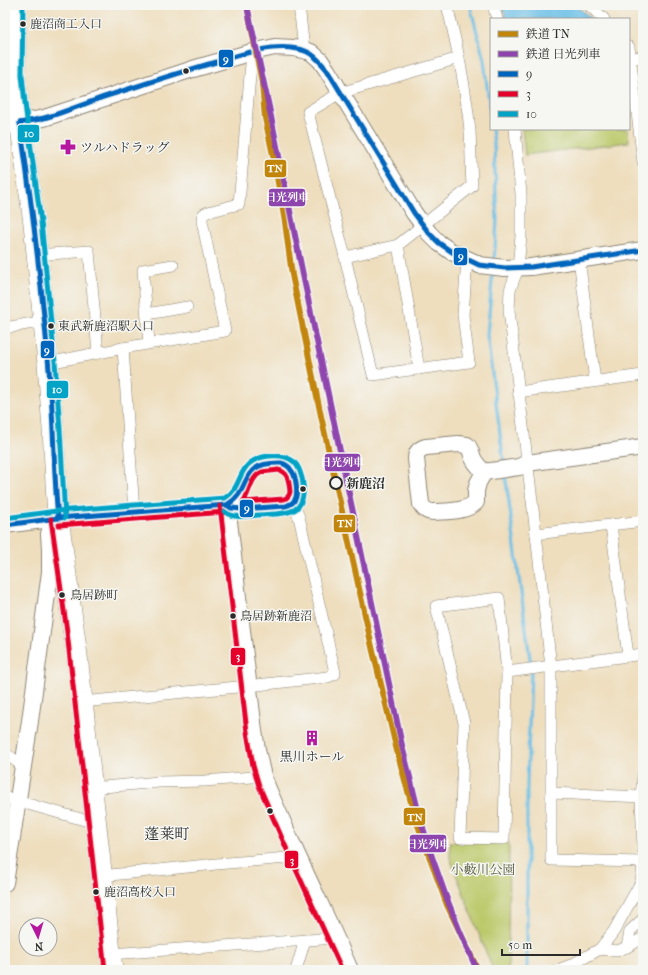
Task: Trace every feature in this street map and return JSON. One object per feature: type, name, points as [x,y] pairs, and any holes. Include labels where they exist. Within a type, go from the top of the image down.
[{"type":"highway","points":[[16,5],[13,124],[29,183],[48,362],[58,518],[82,702],[111,962]]},
{"type":"street","points":[[299,5],[304,50]]},
{"type":"street","points":[[345,258],[398,245],[472,186],[470,130],[464,87],[447,5]]},
{"type":"street","points":[[493,5],[497,18]]},
{"type":"street","points":[[590,5],[603,18]]},
{"type":"street","points":[[13,124],[44,118],[193,69],[252,52],[279,47],[294,48],[311,52],[320,60],[414,213],[423,226],[439,243],[452,252],[473,262],[512,268],[643,250]]},
{"type":"street","points":[[48,362],[225,331],[202,215],[204,213],[239,204],[252,52]]},
{"type":"street","points":[[630,52],[643,162]]},
{"type":"street","points":[[631,58],[643,57]]},
{"type":"street","points":[[458,58],[340,93],[308,112],[373,375],[469,362],[463,315],[473,262]]},
{"type":"street","points":[[516,130],[521,194],[521,236],[512,268],[508,310],[518,392],[523,465],[536,534],[551,667],[551,860],[643,862]]},
{"type":"street","points":[[398,245],[419,369]]},
{"type":"street","points":[[37,255],[89,251],[98,353]]},
{"type":"street","points":[[579,259],[595,381]]},
{"type":"street","points":[[149,344],[143,270],[173,265]]},
{"type":"street","points":[[147,314],[187,307]]},
{"type":"street","points":[[5,328],[44,321]]},
{"type":"street","points":[[123,348],[134,512]]},
{"type":"street","points":[[518,392],[643,375]]},
{"type":"street","points":[[489,471],[475,462],[471,449],[467,445],[458,444],[426,447],[418,451],[416,455],[421,504],[429,512],[465,509],[476,502],[476,488],[489,471],[643,448]]},
{"type":"street","points":[[458,444],[468,455],[474,504]]},
{"type":"street","points":[[5,525],[58,518],[226,505],[232,502],[242,492],[246,477],[254,468],[264,464],[282,463],[288,466],[293,472],[297,495],[296,500],[293,503],[286,506],[241,509],[231,508],[226,505]]},
{"type":"street","points":[[242,492],[246,501],[254,508]]},
{"type":"street","points":[[82,702],[248,686],[328,677],[335,674],[299,518],[293,503]]},
{"type":"street","points":[[226,505],[256,745],[263,776],[298,857],[350,970]]},
{"type":"street","points":[[5,883],[11,799],[23,766],[50,572],[49,534],[51,527],[58,518]]},
{"type":"street","points":[[536,534],[643,522]]},
{"type":"street","points":[[611,525],[628,656]]},
{"type":"street","points":[[498,598],[507,672],[504,839],[460,838],[464,723],[436,606],[498,598]]},
{"type":"street","points":[[507,672],[643,654]]},
{"type":"street","points":[[5,753],[23,766]]},
{"type":"street","points":[[643,775],[643,848]]},
{"type":"street","points":[[92,788],[159,782],[205,781],[263,776]]},
{"type":"street","points":[[551,793],[642,797]]},
{"type":"street","points":[[11,799],[96,824]]},
{"type":"street","points":[[101,876],[298,857]]},
{"type":"street","points":[[558,970],[574,967],[600,949],[614,931],[641,882],[643,866]]},
{"type":"street","points":[[627,946],[630,931],[643,919]]},
{"type":"street","points":[[111,962],[305,940],[336,938]]},
{"type":"street","points":[[600,949],[617,951],[643,938]]},
{"type":"street","points":[[296,970],[305,940]]},
{"type":"green space","points":[[522,130],[628,130],[629,142],[525,155]]},
{"type":"green space","name":"小藪川公園","points":[[450,842],[509,843],[508,970],[493,970],[450,858]]},
{"type":"water","points":[[502,5],[575,5],[591,18],[506,18]]},
{"type":"waterway","points":[[470,5],[484,60],[490,112]]},
{"type":"waterway","points":[[492,130],[497,221],[494,261]]},
{"type":"waterway","points":[[493,271],[487,335],[504,464]]},
{"type":"waterway","points":[[505,473],[531,666]]},
{"type":"waterway","points":[[527,970],[527,784],[531,672]]},
{"type":"rail line","name":"TN","points":[[247,5],[262,83],[265,118],[285,222],[292,275],[321,416],[372,647],[397,751],[415,817],[447,905],[478,970]]},
{"type":"rail line","name":"日光列車","points":[[247,6],[403,750],[420,818],[432,857],[453,914],[477,970]]},
{"type":"transit line","name":"10","points":[[23,5],[22,75],[41,222],[55,362],[65,518]]},
{"type":"transit line","name":"9","points":[[20,123],[52,116],[107,96],[253,51],[276,48],[303,50],[318,59],[327,70],[414,213],[429,233],[439,243],[452,252],[479,265],[505,268],[531,267],[643,250]]},
{"type":"transit line","name":"9","points":[[20,123],[42,292],[51,394],[58,518]]},
{"type":"transit line","name":"10","points":[[5,518],[57,511],[225,498],[234,489],[246,467],[257,459],[270,456],[280,456],[293,461],[297,465],[302,478],[303,493],[299,506],[294,510],[281,514],[241,516],[233,516],[225,512]]},
{"type":"transit line","name":"9","points":[[281,463],[289,467],[294,476],[296,498],[292,503],[286,506],[241,509],[231,508],[227,505],[235,499],[251,472],[257,467],[267,464],[281,463]]},
{"type":"transit line","name":"3","points":[[278,470],[282,471],[288,478],[290,492],[289,496],[284,499],[243,502],[258,474],[278,470]]},
{"type":"transit line","name":"9","points":[[5,525],[58,518],[227,505]]},
{"type":"transit line","name":"3","points":[[220,506],[247,732],[253,766],[259,786],[342,970]]},
{"type":"transit line","name":"3","points":[[59,525],[225,512]]},
{"type":"transit line","name":"3","points":[[51,519],[67,632],[105,970]]},
{"type":"place","name":"鹿沼商工入口","points":[[23,24]]},
{"type":"place","name":"ツルハドラッグ","points":[[68,147]]},
{"type":"place","name":"東武新鹿沼駅入口","points":[[51,326]]},
{"type":"place","name":"新鹿沼","points":[[336,483]]},
{"type":"place","name":"鳥居跡町","points":[[62,595]]},
{"type":"place","name":"鳥居跡新鹿沼","points":[[233,616]]},
{"type":"place","name":"黒川ホール","points":[[312,738]]},
{"type":"place","name":"鹿沼高校入口","points":[[96,892]]},
{"type":"district","name":"蓬莱町","points":[[167,834]]}]
